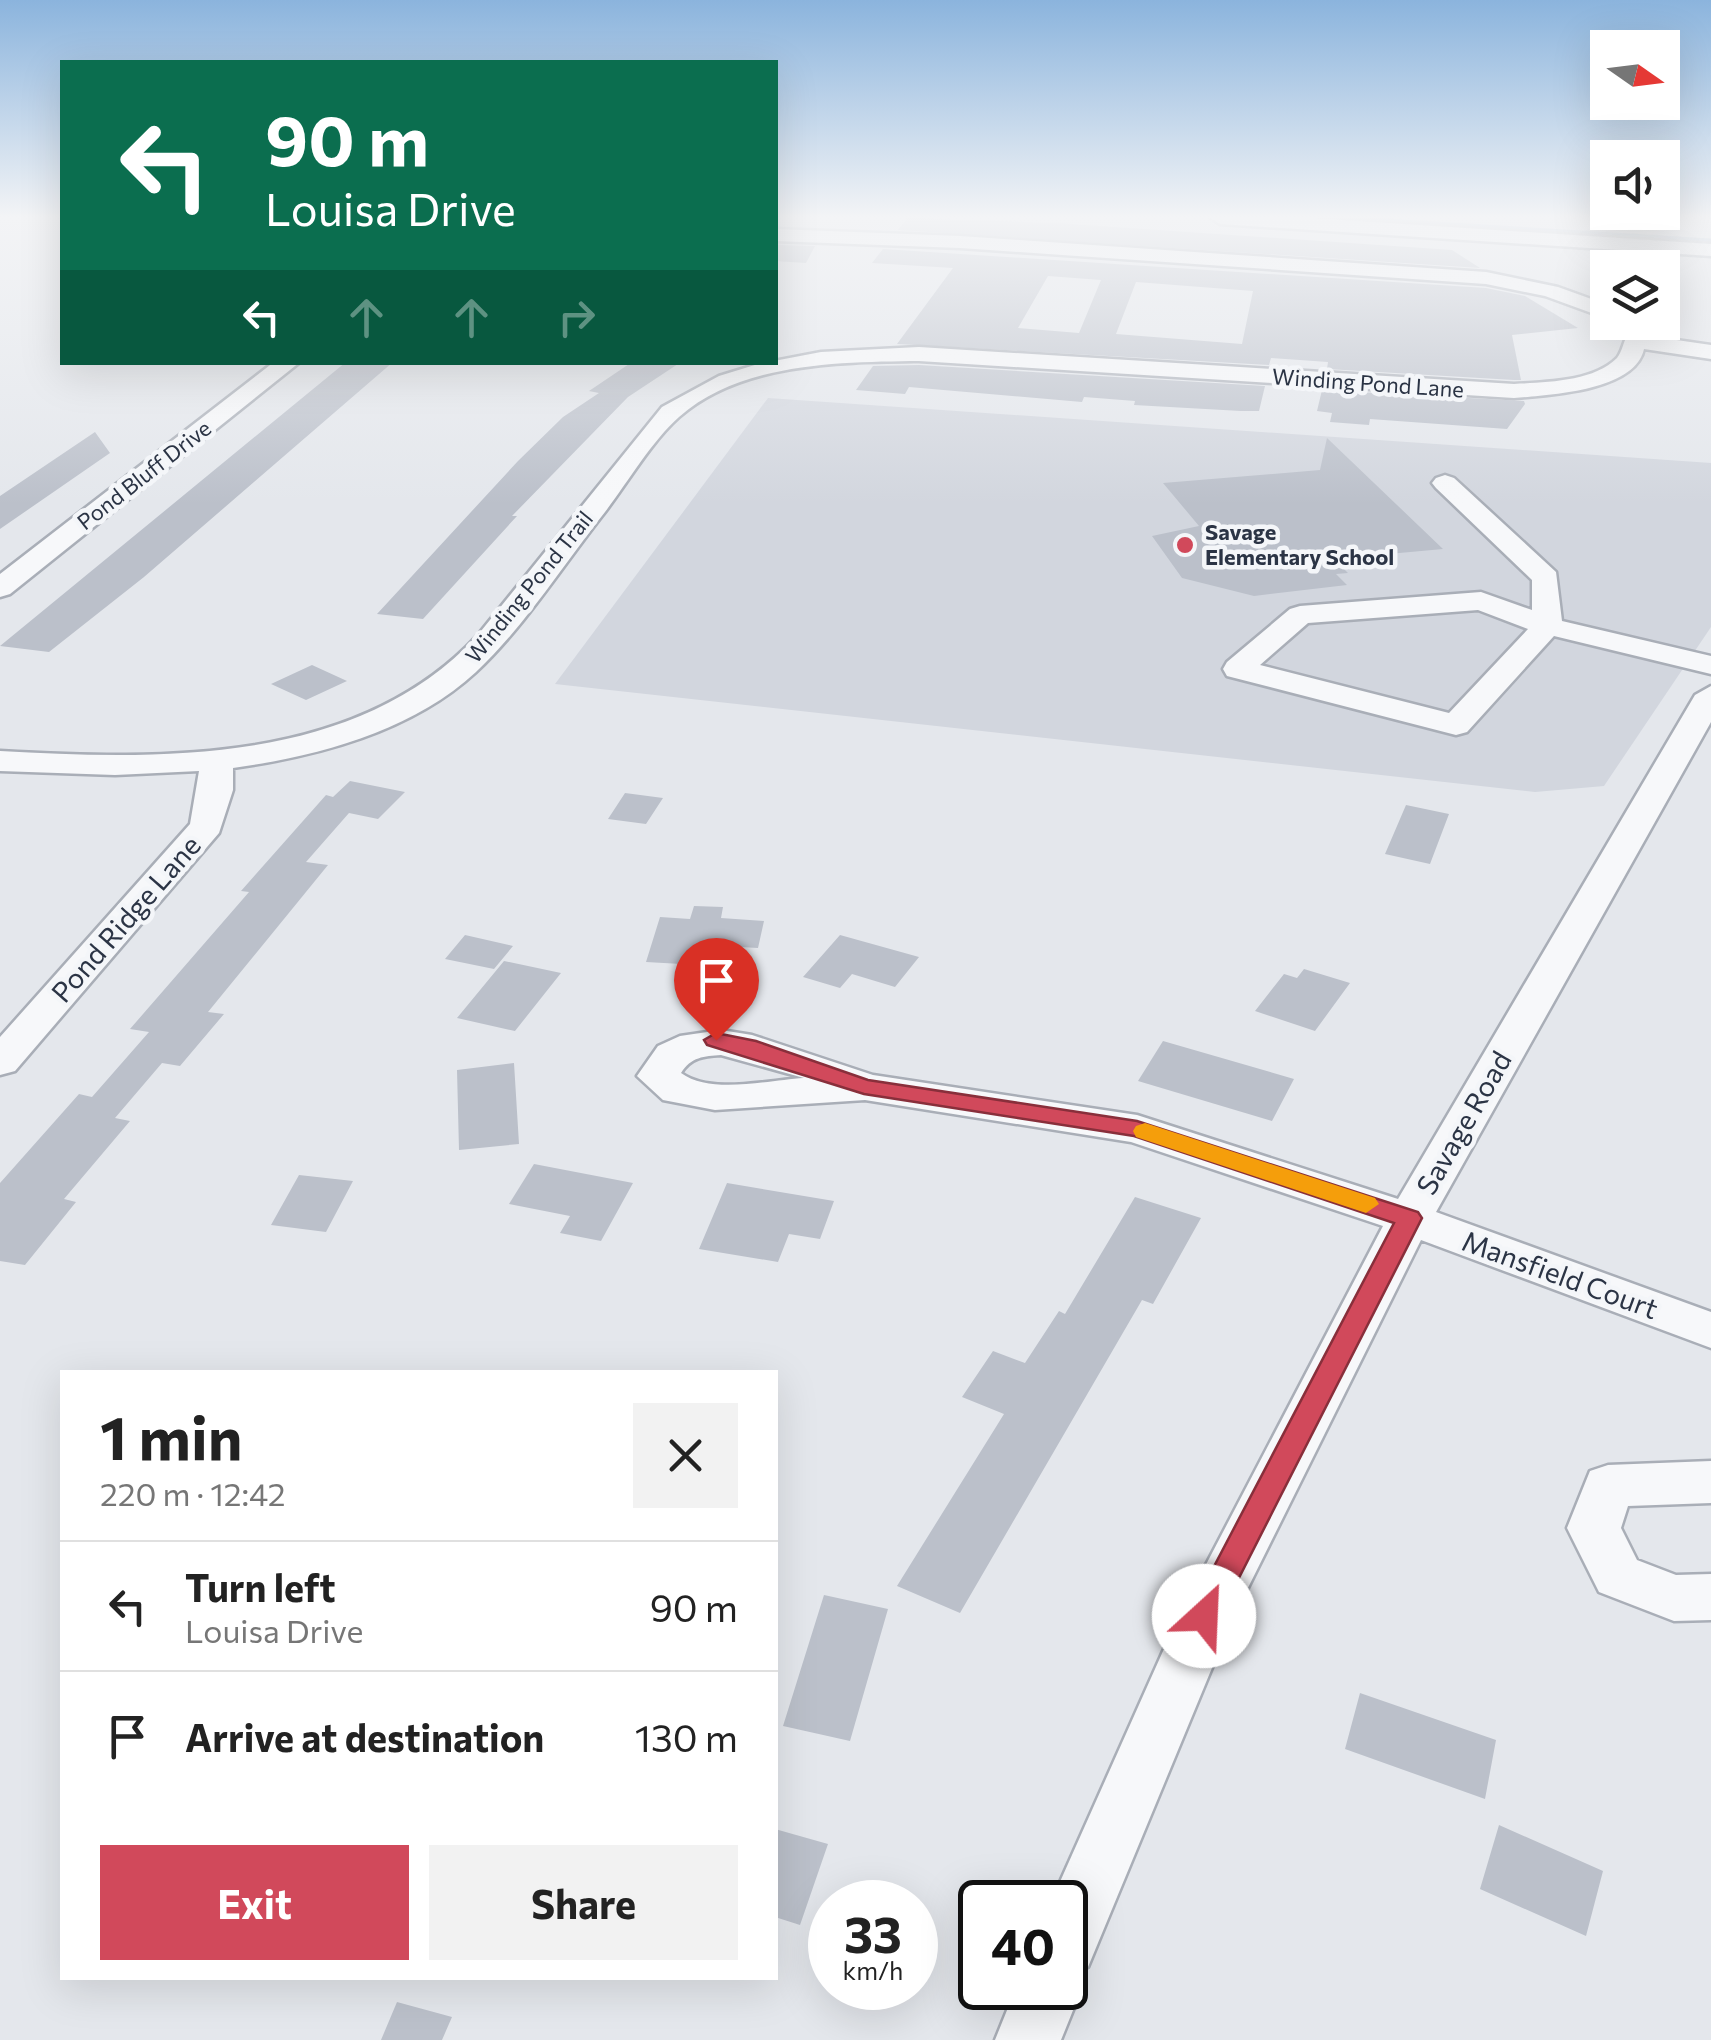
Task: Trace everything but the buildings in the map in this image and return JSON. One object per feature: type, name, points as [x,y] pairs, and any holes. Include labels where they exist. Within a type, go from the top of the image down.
[{"type":"street","points":[[1680,338],[1711,341]]},
{"type":"street","name":"Winding Pond Lane","points":[[725,381],[807,360],[919,354],[1514,390],[1569,385],[1607,374],[1631,358],[1629,340]]},
{"type":"street","points":[[1661,340],[1711,352]]},
{"type":"street","name":"Pond Bluff Drive","points":[[0,588],[284,365]]},
{"type":"street","name":"Winding Pond Trail","points":[[0,762],[112,768],[216,761],[348,729],[402,707],[450,678],[484,646],[670,412],[725,381]]},
{"type":"street","points":[[1445,483],[1546,578],[1548,626],[1456,725],[1238,669],[1300,615],[1482,601],[1548,626],[1711,665]]},
{"type":"street","name":"Savage Road","points":[[1088,1889],[1177,1673],[1230,1558],[1409,1218],[1711,695]]},
{"type":"street","name":"Pond Ridge Lane","points":[[0,1062],[207,826],[216,790],[216,761]]},
{"type":"street","name":"Mansfield Court","points":[[864,1087],[1137,1128],[1409,1218],[1711,1331]]},
{"type":"street","points":[[1711,1482],[1608,1486],[1594,1528],[1618,1576],[1674,1598],[1711,1597]]},
{"type":"street","points":[[1028,2040],[1040,2010]]},
{"type":"shaded area","name":"Savage Elementary School","points":[[768,398],[1711,463],[1711,627],[1604,786],[1535,792],[555,684]]},
{"type":"slow traffic","points":[[1145,1131],[1366,1204]]},
{"type":"place","name":"Savage Elementary School","points":[[1185,545]]},
{"type":"route","points":[[716,1040],[748,1046],[864,1087],[1137,1128],[1409,1218],[1230,1558],[1204,1616]]}]
